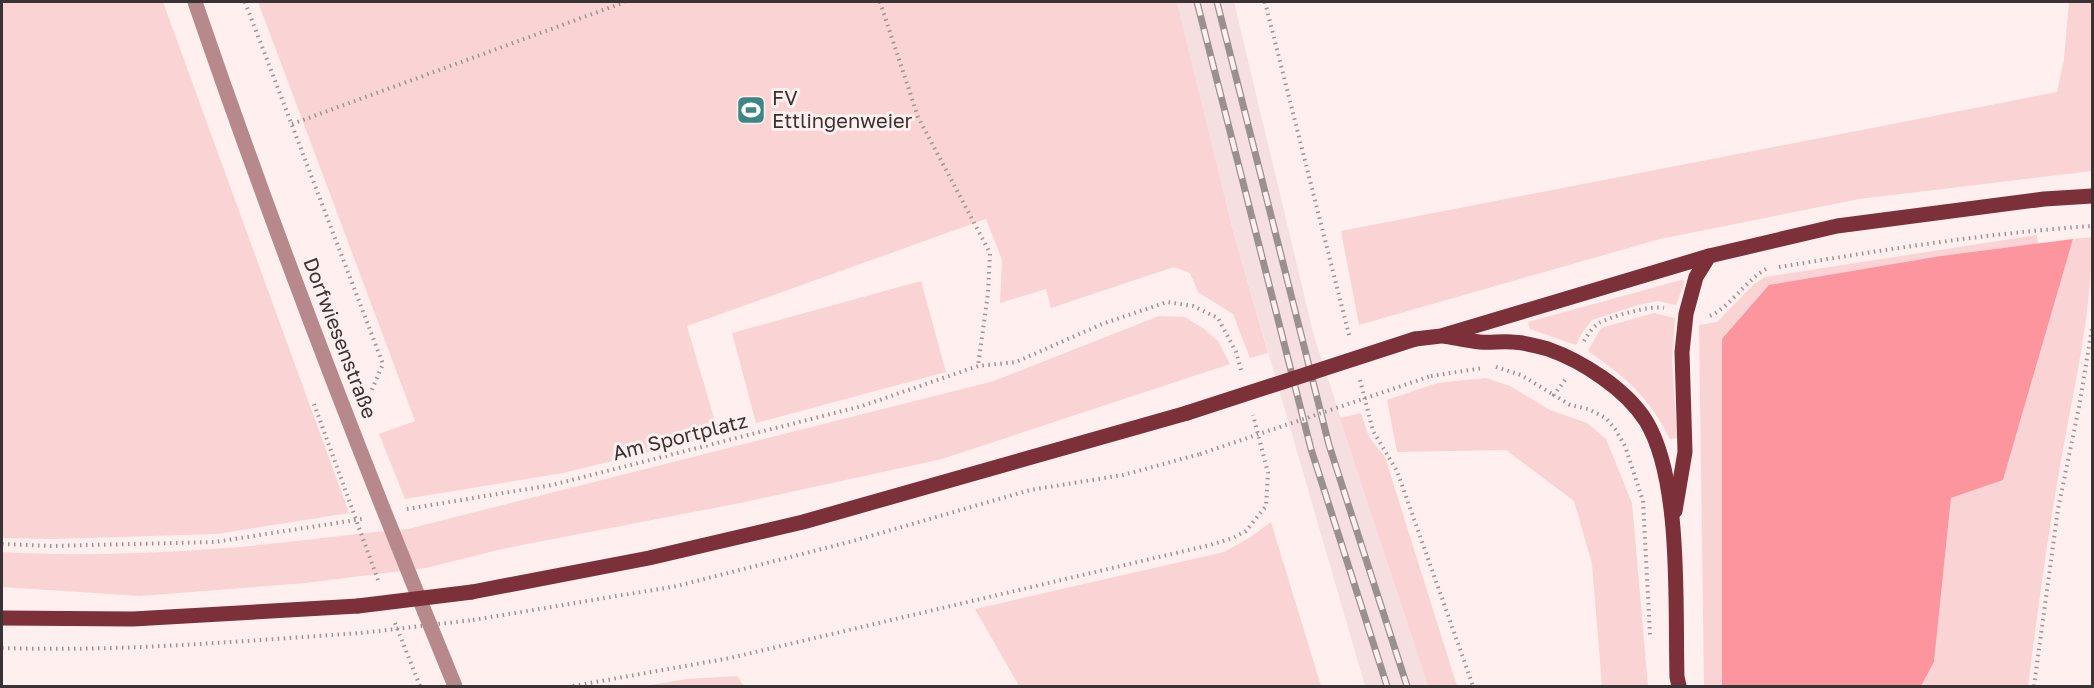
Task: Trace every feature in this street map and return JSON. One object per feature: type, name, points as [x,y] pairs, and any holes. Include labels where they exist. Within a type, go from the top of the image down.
[{"type":"main road","points":[[2,618],[133,619],[358,606],[472,592],[649,558],[803,522],[1187,413],[1415,339],[1441,336],[1709,256],[1837,226],[2044,199],[2092,196]]},
{"type":"main road","points":[[1673,525],[1684,452],[1682,352],[1686,314],[1696,277],[1709,256]]},
{"type":"main road","points":[[1441,336],[1482,343],[1515,341],[1547,349],[1575,361],[1598,375],[1625,397],[1646,421],[1662,460],[1673,525],[1679,687]]},
{"type":"street","name":"Dorfwiesenstraße","points":[[195,2],[231,109],[384,515],[455,687]]},
{"type":"path","points":[[245,2],[383,364],[364,407]]},
{"type":"path","points":[[292,124],[625,2]]},
{"type":"path","points":[[880,2],[918,117],[990,253],[988,293],[978,366]]},
{"type":"path","points":[[1554,395],[1587,336],[1599,323],[1641,309],[1658,307],[1686,314],[1712,316],[1764,269],[1919,244],[2092,226]]},
{"type":"path","name":"Am Sportplatz","points":[[2,544],[51,546],[215,542],[552,485],[862,406],[978,366],[1016,362],[1102,324],[1167,302],[1193,306],[1218,318],[1236,352],[1242,374]]},
{"type":"path","points":[[2034,687],[2058,509],[2092,328]]},
{"type":"path","points":[[2,648],[49,650],[173,645],[361,633],[472,620],[677,586],[853,541],[1030,490],[1123,475],[1200,454],[1431,376],[1493,366],[1521,375],[1570,405],[1588,409],[1606,418],[1616,429],[1625,446],[1643,501],[1651,644]]},
{"type":"path","points":[[573,687],[730,658],[1233,538],[1246,531],[1266,506],[1268,472],[1251,406]]},
{"type":"shaded area","points":[[2,2],[163,2],[349,513],[217,534],[52,539],[2,538]]},
{"type":"shaded area","name":"FV Ettlingenweier","points":[[258,2],[1177,2],[1233,231],[1268,353],[1250,358],[1233,314],[1198,292],[1190,273],[1174,267],[1051,308],[1046,289],[1000,303],[1002,260],[986,219],[687,326],[719,435],[563,473],[405,499],[379,434],[415,421]]},
{"type":"shaded area","points":[[1177,2],[1234,2],[1314,336],[1428,686],[1365,686],[1233,231]]},
{"type":"shaded area","points":[[2069,2],[2092,2],[2092,171],[1859,199],[1660,239],[1359,325],[1341,231],[2057,92],[2064,59]]},
{"type":"shaded area","points":[[2037,235],[2038,244],[1941,256],[1722,339],[1722,686],[1704,686],[1699,325],[1717,322],[1753,285],[1765,277]]},
{"type":"shaded area","points":[[2092,237],[2086,320],[2052,513],[2028,686],[1921,686],[1934,662],[1951,498],[2003,480],[2073,239]]},
{"type":"shaded area","points":[[2073,239],[2003,480],[1951,498],[1934,662],[1921,686],[1722,686],[1722,339],[1769,285],[1941,256]]},
{"type":"shaded area","points":[[1681,280],[1685,281],[1676,305],[1658,301],[1592,320],[1576,345],[1530,329],[1528,322]]},
{"type":"shaded area","points":[[921,281],[946,372],[756,423],[732,333]]},
{"type":"shaded area","points":[[1654,313],[1675,318],[1672,360],[1677,438],[1670,439],[1654,411],[1625,379],[1588,351],[1601,328]]},
{"type":"shaded area","points":[[1159,316],[1185,317],[1204,329],[1218,341],[1230,364],[942,459],[740,503],[502,549],[426,568],[306,583],[140,596],[2,587],[2,552],[80,554],[186,551],[408,529],[994,381]]},
{"type":"shaded area","points":[[1486,378],[1510,386],[1550,410],[1587,423],[1606,439],[1632,503],[1648,686],[1602,686],[1592,564],[1574,501],[1506,450],[1397,452],[1387,400],[1437,383]]},
{"type":"shaded area","points":[[1361,413],[1369,437],[1385,457],[1457,686],[1428,686],[1340,418]]},
{"type":"shaded area","points":[[1271,522],[1321,686],[1019,686],[975,609],[1224,552]]},
{"type":"shaded area","points":[[737,676],[744,686],[644,686],[687,679]]},
{"type":"railway","points":[[1197,2],[1311,449],[1387,686]]},
{"type":"railway","points":[[1217,2],[1329,445],[1407,686]]},
{"type":"place","name":"FV Ettlingenweier","points":[[751,110]]}]
